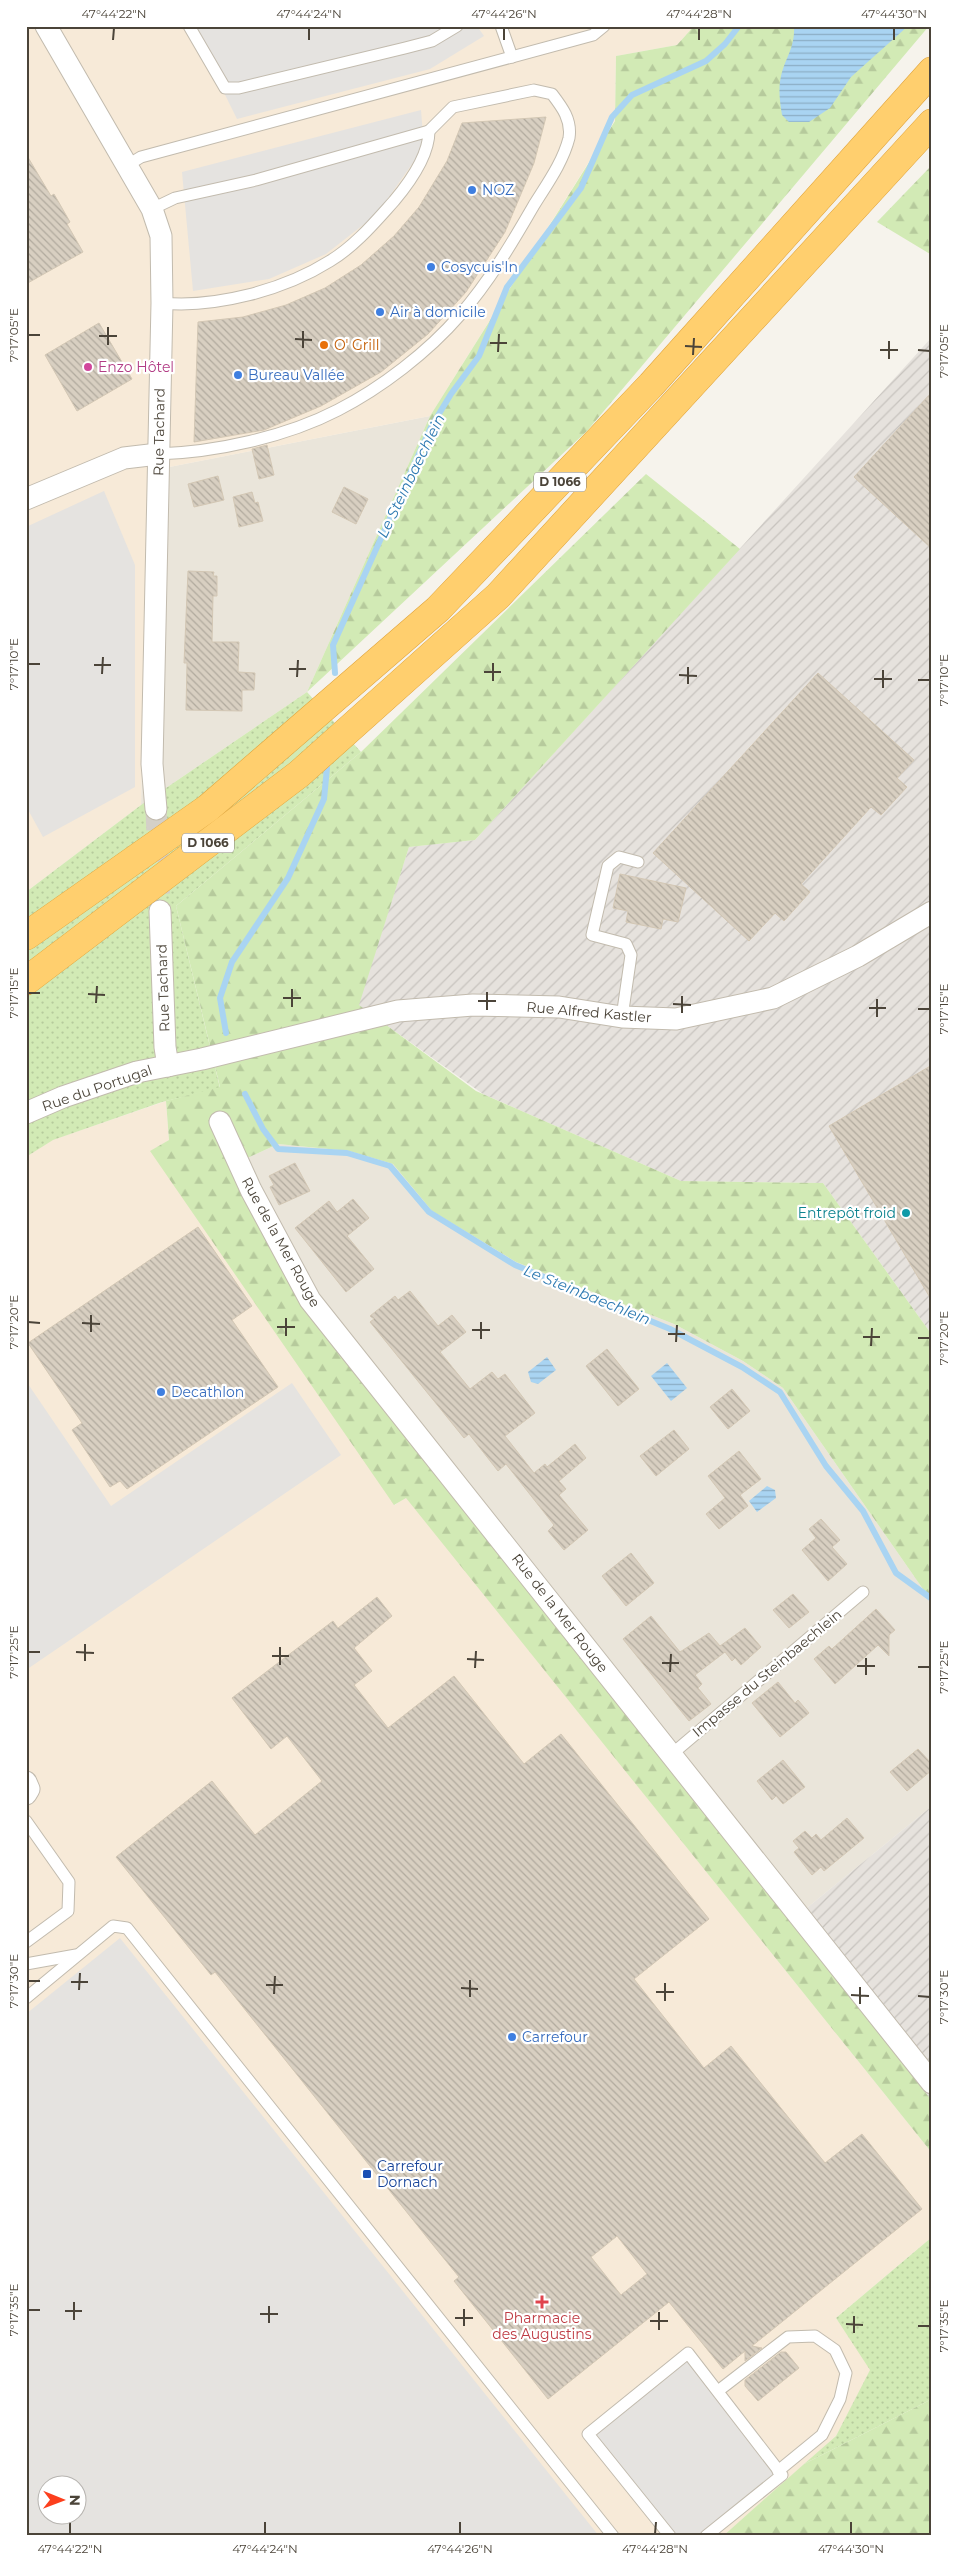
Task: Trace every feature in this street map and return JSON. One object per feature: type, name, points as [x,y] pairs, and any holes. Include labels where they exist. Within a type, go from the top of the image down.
[{"type":"highway","name":"D 1066","points":[[30,932],[208,808],[438,609],[652,385],[932,71]]},
{"type":"highway","name":"D 1066","points":[[26,974],[74,946],[298,774],[498,596],[932,122]]},
{"type":"highway","points":[[26,981],[74,946]]},
{"type":"street","name":"Rue Tachard","points":[[46,26],[152,209],[161,236],[162,303],[152,764],[156,809]]},
{"type":"street","points":[[26,499],[124,458],[158,454]]},
{"type":"street","name":"Rue Tachard","points":[[160,911],[165,1046],[168,1066]]},
{"type":"street","name":"Rue Alfred Kastler","points":[[168,1066],[398,1011],[473,1005],[559,1007],[622,1017],[676,1020],[773,998],[858,956],[932,912]]},
{"type":"street","name":"Rue du Portugal","points":[[26,1113],[63,1097],[137,1072],[168,1066]]},
{"type":"street","name":"Rue de la Mer Rouge","points":[[220,1122],[250,1190],[310,1300],[932,2083]]},
{"type":"street","points":[[26,1782],[29,1789],[26,1794]]},
{"type":"lane","points":[[189,26],[226,88],[239,88],[405,48],[432,40],[457,26]]},
{"type":"lane","points":[[501,26],[512,57]]},
{"type":"lane","points":[[126,166],[141,157],[593,36],[604,26]]},
{"type":"lane","points":[[152,209],[175,198],[256,180],[429,131],[453,107],[534,90],[552,94],[567,113],[569,137],[557,166],[509,247],[460,316],[398,373],[337,410],[286,430],[223,448],[158,454]]},
{"type":"lane","points":[[162,303],[222,301],[270,288],[331,261],[367,232],[405,188],[429,145],[429,131]]},
{"type":"lane","points":[[622,1017],[631,955],[626,944],[592,936],[608,866],[619,857],[638,862]]},
{"type":"lane","name":"Impasse du Steinbaechlein","points":[[672,1754],[863,1592]]},
{"type":"lane","points":[[26,1821],[69,1882],[68,1911],[26,1942]]},
{"type":"lane","points":[[26,1998],[113,1926],[127,1928],[613,2536]]},
{"type":"lane","points":[[26,1964],[78,1955]]},
{"type":"lane","points":[[718,2391],[788,2337],[815,2336],[835,2350],[846,2374],[840,2400],[822,2435],[778,2471]]},
{"type":"lane","points":[[670,2536],[588,2434],[688,2353],[782,2475],[706,2536]]},
{"type":"shaded area","points":[[26,26],[694,26],[677,45],[616,56],[615,120],[430,416],[149,471],[141,805],[26,892]]},
{"type":"shaded area","points":[[191,26],[477,26],[484,36],[430,69],[237,119]]},
{"type":"shaded area","points":[[421,110],[424,147],[377,214],[326,254],[269,279],[193,291],[182,172]]},
{"type":"shaded area","points":[[932,337],[932,1335],[823,1183],[681,1181],[483,1094],[358,1005],[409,847],[475,840]]},
{"type":"shaded area","points":[[430,416],[307,692],[141,805],[149,471]]},
{"type":"shaded area","points":[[104,491],[135,565],[135,787],[43,837],[26,806],[26,527]]},
{"type":"shaded area","points":[[166,1101],[169,1140],[151,1151],[395,1505],[406,1497],[932,2153],[932,2237],[836,2318],[871,2369],[836,2436],[723,2536],[26,2536],[26,1157],[52,1140]]},
{"type":"shaded area","points":[[278,1144],[349,1151],[393,1164],[432,1211],[516,1262],[674,1324],[743,1361],[783,1388],[932,1602],[932,1806],[792,1920],[305,1307],[230,1166]]},
{"type":"shaded area","points":[[26,1381],[111,1506],[292,1383],[341,1455],[26,1670]]},
{"type":"shaded area","points":[[932,1806],[932,2101],[792,1920]]},
{"type":"shaded area","points":[[120,1938],[599,2536],[26,2536],[26,2014]]},
{"type":"shaded area","points":[[688,2353],[782,2475],[706,2536],[670,2536],[588,2434]]},
{"type":"green space","points":[[694,26],[929,26],[587,431],[307,692],[430,416],[615,121],[616,56],[677,45]]},
{"type":"green space","points":[[932,165],[932,252],[930,254],[877,222]]},
{"type":"green space","points":[[646,474],[740,549],[475,840],[409,847],[359,1005],[476,1091],[681,1181],[823,1183],[932,1335],[932,1602],[783,1388],[743,1361],[674,1324],[516,1262],[432,1211],[393,1164],[349,1151],[278,1144],[230,1166],[305,1307],[792,1920],[932,2101],[932,2153],[406,1498],[394,1505],[150,1151],[169,1140],[166,1101],[220,1087],[176,906],[361,752]]},
{"type":"green space","points":[[307,692],[361,752],[176,906],[220,1088],[162,1102],[53,1140],[26,1157],[26,892],[141,805]]},
{"type":"green space","points":[[932,2237],[932,2399],[804,2464],[836,2436],[870,2370],[836,2318]]},
{"type":"green space","points":[[932,2399],[932,2536],[723,2536],[804,2464]]},
{"type":"water","points":[[794,26],[908,26],[851,77],[830,108],[809,122],[789,122],[782,115],[780,86],[781,76],[793,40]]},
{"type":"water","points":[[547,1357],[556,1370],[538,1384],[531,1382],[528,1372]]},
{"type":"water","points":[[667,1363],[687,1388],[671,1401],[651,1376]]},
{"type":"water","points":[[767,1486],[775,1490],[776,1498],[757,1512],[749,1501]]},
{"type":"building","points":[[546,117],[534,163],[505,232],[466,292],[428,334],[381,372],[321,406],[264,430],[194,442],[198,322],[243,317],[286,305],[325,288],[361,265],[394,236],[419,207],[447,161],[462,123]]},
{"type":"building","points":[[26,154],[51,196],[54,194],[70,222],[67,224],[83,252],[26,284]]},
{"type":"building","points":[[99,323],[132,379],[77,411],[45,355]]},
{"type":"building","points":[[932,392],[932,549],[854,477]]},
{"type":"building","points":[[267,445],[274,475],[259,479],[252,449]]},
{"type":"building","points":[[218,476],[224,500],[194,507],[188,484]]},
{"type":"building","points":[[344,487],[368,499],[356,524],[332,512]]},
{"type":"building","points":[[252,492],[255,503],[258,502],[263,521],[239,527],[233,497]]},
{"type":"building","points":[[188,571],[214,572],[213,576],[217,576],[217,596],[213,596],[212,642],[239,642],[238,672],[255,673],[254,690],[242,690],[242,711],[186,710],[187,663],[184,663]]},
{"type":"building","points":[[818,673],[914,760],[897,778],[907,787],[881,815],[871,807],[801,884],[810,892],[784,921],[775,913],[749,941],[653,853]]},
{"type":"building","points":[[620,874],[686,888],[678,922],[663,919],[661,929],[626,922],[628,911],[613,908]]},
{"type":"building","name":"Entrepôt froid","points":[[932,1065],[932,1301],[829,1126]]},
{"type":"building","points":[[295,1163],[310,1191],[279,1205],[270,1187],[274,1185],[269,1176]]},
{"type":"building","points":[[353,1199],[369,1218],[347,1236],[374,1269],[346,1292],[295,1228],[329,1201],[337,1212]]},
{"type":"building","points":[[198,1227],[252,1306],[232,1320],[278,1387],[127,1489],[120,1481],[110,1487],[72,1430],[82,1423],[28,1343]]},
{"type":"building","points":[[410,1291],[438,1326],[452,1315],[466,1332],[440,1352],[470,1389],[492,1372],[498,1379],[505,1374],[535,1413],[505,1436],[534,1473],[545,1464],[547,1467],[575,1444],[586,1458],[559,1481],[566,1489],[559,1495],[588,1530],[564,1550],[548,1531],[554,1525],[506,1464],[498,1471],[469,1434],[464,1438],[370,1322],[374,1319],[370,1316],[395,1296],[398,1300]]},
{"type":"building","points":[[607,1349],[639,1389],[618,1406],[586,1366]]},
{"type":"building","points":[[732,1389],[750,1411],[728,1429],[710,1407]]},
{"type":"building","points":[[674,1430],[689,1449],[656,1476],[640,1456]]},
{"type":"building","points":[[739,1451],[761,1479],[740,1495],[748,1506],[719,1529],[706,1514],[725,1498],[708,1476]]},
{"type":"building","points":[[821,1519],[840,1540],[832,1547],[847,1564],[828,1581],[802,1550],[816,1538],[809,1529]]},
{"type":"building","points":[[631,1553],[654,1583],[626,1606],[602,1576]]},
{"type":"building","points":[[793,1594],[809,1612],[789,1628],[773,1610]]},
{"type":"building","points":[[377,1597],[392,1616],[354,1648],[372,1671],[354,1685],[388,1728],[454,1676],[524,1764],[561,1734],[709,1919],[634,1979],[704,2068],[731,2046],[825,2163],[862,2134],[922,2209],[752,2346],[762,2348],[745,2361],[745,2351],[723,2369],[669,2302],[548,2399],[454,2281],[459,2277],[215,1972],[211,1975],[116,1857],[212,1781],[255,1835],[322,1781],[287,1736],[271,1749],[232,1698],[333,1621],[338,1628]],"holes":[[[617,2236],[647,2274],[621,2295],[591,2257]]]},
{"type":"building","points":[[876,1609],[895,1630],[889,1635],[889,1656],[878,1645],[835,1684],[814,1659],[829,1646],[832,1649]]},
{"type":"building","points":[[651,1616],[680,1652],[709,1633],[720,1646],[745,1628],[761,1647],[741,1665],[735,1658],[732,1661],[725,1652],[695,1675],[702,1684],[698,1688],[711,1704],[689,1721],[623,1639]]},
{"type":"building","points":[[778,1682],[795,1703],[798,1700],[809,1713],[780,1737],[752,1703]]},
{"type":"building","points":[[918,1749],[932,1764],[932,1770],[907,1791],[890,1772]]},
{"type":"building","points":[[783,1760],[805,1787],[783,1804],[776,1796],[772,1800],[757,1781]]},
{"type":"building","points":[[847,1818],[864,1838],[824,1871],[821,1867],[812,1875],[794,1852],[799,1848],[793,1841],[805,1831],[812,1838],[816,1834],[821,1840]]},
{"type":"building","points":[[781,2352],[786,2352],[799,2368],[758,2401],[745,2386],[745,2380]]},
{"type":"waterway","name":"Le Steinbaechlein","points":[[335,673],[333,645],[431,427],[451,394],[479,356],[507,287],[581,188],[612,117],[632,95],[706,61],[725,44],[739,26]]},
{"type":"waterway","name":"Le Steinbaechlein","points":[[226,1033],[220,998],[232,962],[288,878],[324,799],[327,768]]},
{"type":"waterway","name":"Le Steinbaechlein","points":[[245,1094],[263,1129],[278,1149],[347,1153],[390,1166],[429,1212],[515,1265],[670,1329],[742,1367],[780,1392],[826,1466],[863,1511],[896,1573],[932,1599]]},
{"type":"tunnel","points":[[156,809],[160,911]]},
{"type":"place","name":"NOZ","points":[[472,190]]},
{"type":"place","name":"Cosycuis'In","points":[[431,267]]},
{"type":"place","name":"Air à domicile","points":[[380,312]]},
{"type":"place","name":"O' Grill","points":[[324,345]]},
{"type":"place","name":"Enzo Hôtel","points":[[88,367]]},
{"type":"place","name":"Bureau Vallée","points":[[238,375]]},
{"type":"place","name":"Entrepôt froid","points":[[906,1213]]},
{"type":"place","name":"Decathlon","points":[[161,1392]]},
{"type":"place","name":"Carrefour","points":[[512,2037]]},
{"type":"place","name":"Carrefour Dornach","points":[[367,2174]]},
{"type":"place","name":"Pharmacie des Augustins","points":[[542,2302]]}]
